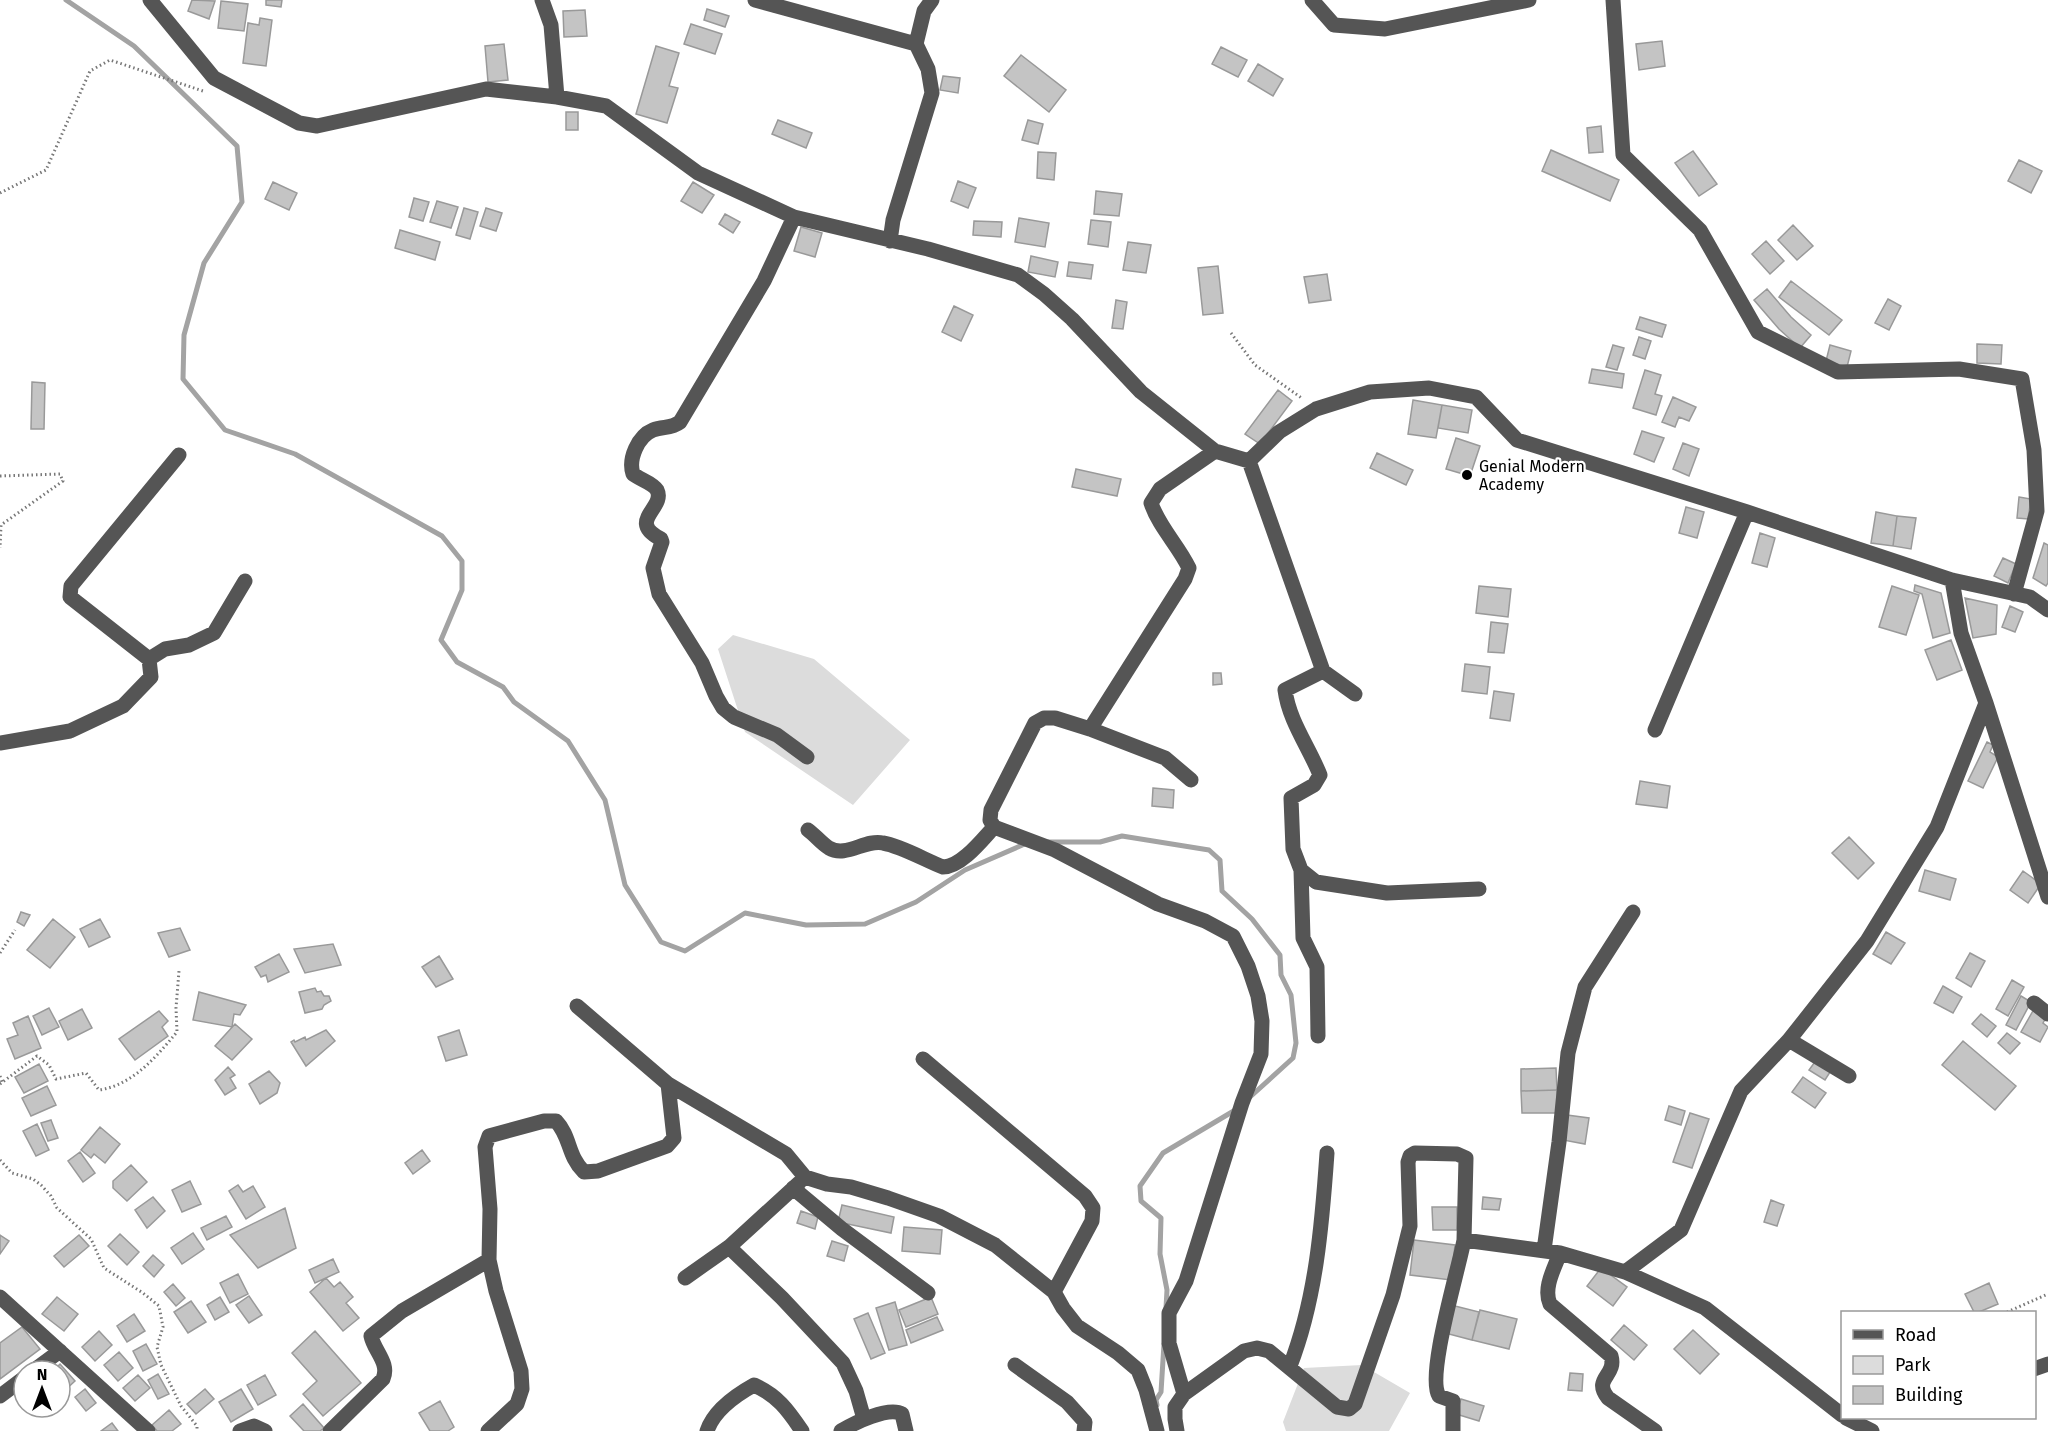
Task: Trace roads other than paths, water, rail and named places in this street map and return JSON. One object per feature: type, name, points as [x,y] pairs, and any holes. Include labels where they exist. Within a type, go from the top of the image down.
[{"type":"street","points":[[150,0],[214,78],[299,123],[317,126],[486,89],[606,105],[698,172],[794,217],[928,249],[1017,275],[1044,294],[1072,319],[1142,392],[1215,451],[1249,461]]},
{"type":"street","points":[[542,0],[551,25],[557,97]]},
{"type":"street","points":[[755,0],[916,44]]},
{"type":"street","points":[[890,241],[893,220],[932,93],[928,69],[916,44],[924,11],[932,0]]},
{"type":"street","points":[[1312,0],[1334,25],[1385,29],[1529,0]]},
{"type":"street","points":[[1613,0],[1623,156],[1700,230],[1758,332],[1838,372],[1959,369],[2022,379],[2043,513],[2014,594]]},
{"type":"street","points":[[794,217],[764,281],[680,422],[673,427],[649,432],[636,446],[631,468],[633,474],[658,491],[659,498],[647,518],[647,525],[649,531],[662,542],[653,568],[659,594],[702,663],[723,708],[734,717],[777,735],[807,757]]},
{"type":"street","points":[[1249,461],[1279,432],[1316,409],[1370,392],[1429,388],[1476,397],[1517,440],[1747,512],[1952,580],[2030,597],[2048,610]]},
{"type":"street","points":[[1090,729],[1185,579],[1189,568],[1155,517],[1151,503],[1160,489],[1215,451]]},
{"type":"street","points":[[0,743],[70,731],[123,706],[151,677],[149,659],[70,597],[71,586],[179,455]]},
{"type":"street","points":[[1249,461],[1323,671],[1355,694]]},
{"type":"street","points":[[1654,730],[1747,512]]},
{"type":"street","points":[[1952,580],[1961,633],[1986,703],[2048,897]]},
{"type":"street","points":[[149,659],[165,649],[189,645],[214,633],[245,581]]},
{"type":"street","points":[[1318,1036],[1317,967],[1303,938],[1301,870],[1293,849],[1291,798],[1314,785],[1320,775],[1306,750],[1285,690],[1323,671]]},
{"type":"street","points":[[1625,1272],[1682,1230],[1741,1091],[1789,1040],[1867,942],[1937,827],[1986,703]]},
{"type":"street","points":[[1184,1394],[1169,1343],[1169,1313],[1186,1281],[1242,1103],[1262,1054],[1262,1021],[1258,996],[1248,966],[1233,936],[1205,921],[1158,904],[1055,850],[994,827],[990,820],[991,810],[1035,723],[1044,717],[1055,718],[1090,729],[1165,758],[1191,780]]},
{"type":"street","points":[[808,830],[830,848],[839,851],[868,843],[885,843],[943,867],[951,867],[959,863],[994,827]]},
{"type":"street","points":[[1301,870],[1316,882],[1387,893],[1479,889]]},
{"type":"street","points":[[1544,1250],[1559,1142],[1568,1053],[1585,987],[1633,912]]},
{"type":"street","points":[[2034,1003],[2048,1014]]},
{"type":"street","points":[[577,1006],[668,1084],[786,1154],[805,1177],[888,1198],[939,1216],[995,1245],[1054,1292],[1077,1326],[1118,1353],[1138,1370],[1146,1390],[1156,1431]]},
{"type":"street","points":[[1789,1040],[1849,1076]]},
{"type":"street","points":[[923,1059],[1085,1196],[1093,1208],[1092,1221],[1054,1292]]},
{"type":"street","points":[[488,1431],[517,1404],[522,1389],[521,1371],[496,1291],[489,1260],[489,1209],[485,1147],[489,1136],[544,1120],[556,1121],[564,1130],[574,1162],[584,1172],[598,1171],[667,1146],[674,1138],[668,1084]]},
{"type":"street","points":[[1290,1366],[1300,1341],[1321,1229],[1327,1153]]},
{"type":"street","points":[[1178,1431],[1175,1407],[1184,1394],[1244,1351],[1257,1348],[1269,1351],[1290,1366],[1337,1407],[1349,1409],[1355,1404],[1393,1295],[1410,1226],[1408,1162],[1410,1156],[1415,1153],[1457,1154],[1466,1158],[1464,1240],[1449,1302],[1436,1386],[1439,1396],[1453,1401],[1453,1431]]},
{"type":"street","points":[[685,1278],[729,1247],[805,1177]]},
{"type":"street","points":[[793,1188],[842,1229],[928,1293]]},
{"type":"street","points":[[1464,1240],[1560,1253],[1625,1272],[1705,1308],[1841,1417]]},
{"type":"street","points":[[729,1247],[782,1298],[843,1363],[856,1391],[864,1419]]},
{"type":"street","points":[[1560,1253],[1548,1287],[1547,1296],[1550,1304],[1611,1356],[1612,1369],[1604,1379],[1603,1392],[1654,1431]]},
{"type":"street","points":[[330,1431],[383,1379],[386,1372],[384,1363],[371,1336],[402,1311],[489,1260]]},
{"type":"street","points":[[0,1297],[148,1431]]},
{"type":"street","points":[[49,1359],[60,1351]]},
{"type":"street","points":[[1015,1365],[1067,1402],[1085,1422],[1084,1431]]},
{"type":"street","points":[[707,1431],[710,1423],[734,1396],[754,1385],[770,1392],[787,1407],[802,1431]]},
{"type":"street","points":[[841,1431],[864,1419],[898,1411],[904,1419],[906,1431]]},
{"type":"street","points":[[1846,1421],[1872,1431]]},
{"type":"street","points":[[240,1431],[254,1426],[265,1431]]},
{"type":"waterway","points":[[66,0],[134,46],[237,146],[242,202],[204,263],[184,335],[183,379],[225,430],[295,454],[442,536],[462,561],[462,590],[441,640],[457,662],[503,687],[514,702],[568,741],[605,800],[625,885],[661,942],[685,951],[745,913],[806,925],[865,924],[916,902],[965,870],[1027,843]]},
{"type":"waterway","points":[[1048,842],[1100,842],[1122,836],[1209,850],[1220,860],[1222,891],[1252,919],[1280,955],[1281,975],[1291,995],[1296,1043],[1293,1058],[1250,1097]]},
{"type":"waterway","points":[[1166,1308],[1167,1290],[1160,1254],[1161,1218],[1141,1201],[1140,1186],[1163,1153],[1237,1109]]},
{"type":"waterway","points":[[1157,1405],[1156,1400],[1161,1392],[1164,1344]]},
{"type":"place","name":"Genial Modern Academy","points":[[1467,475]]}]
